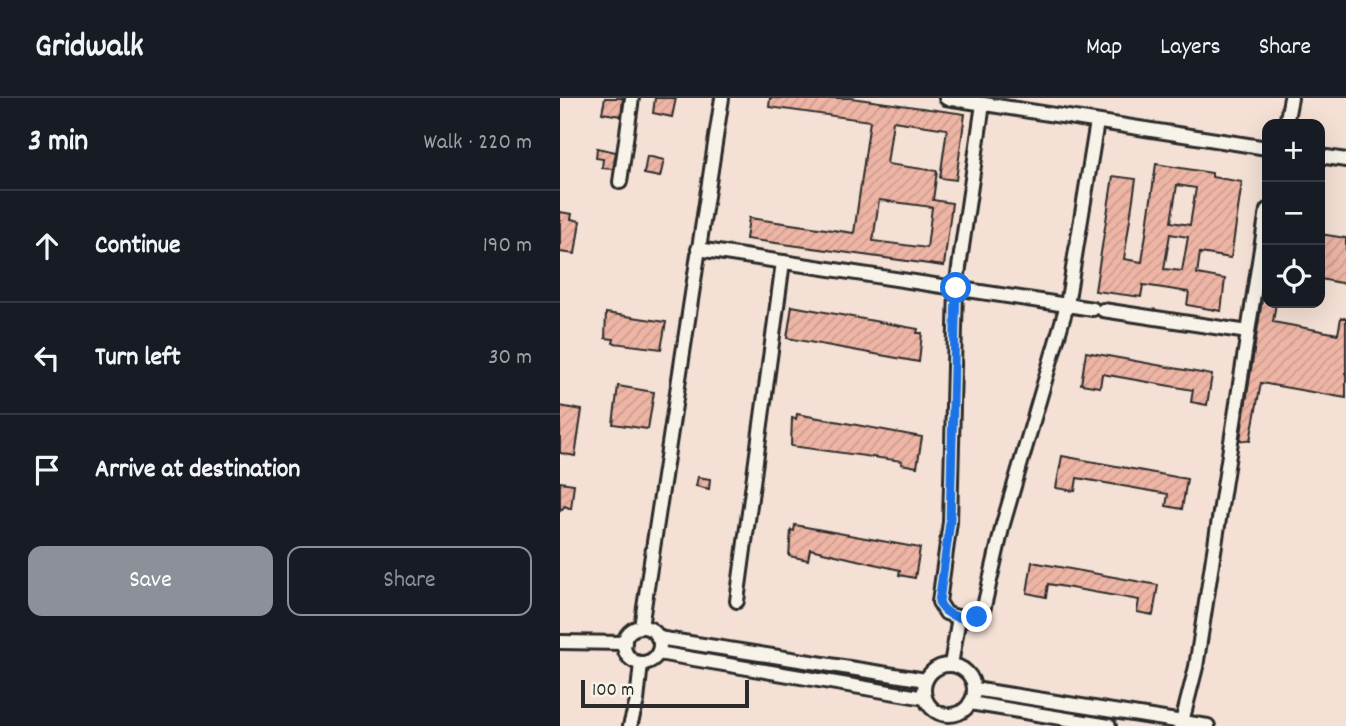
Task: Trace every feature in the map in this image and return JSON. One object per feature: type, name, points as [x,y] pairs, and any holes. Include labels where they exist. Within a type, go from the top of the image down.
[{"type":"street","points":[[620,182],[632,98]]},
{"type":"street","points":[[641,627],[722,98]]},
{"type":"street","points":[[946,98],[983,104],[1043,105],[1097,122],[1262,147]]},
{"type":"street","points":[[1287,119],[1291,98]]},
{"type":"street","points":[[983,104],[956,288],[950,522],[939,602],[946,612],[959,617],[973,619],[983,611],[1003,524],[1068,305],[1097,122]]},
{"type":"street","points":[[1325,157],[1346,160]]},
{"type":"street","points":[[1181,724],[1196,667],[1262,242]]},
{"type":"street","points":[[698,249],[1248,332]]},
{"type":"street","points":[[737,601],[783,262]]},
{"type":"street","points":[[951,665],[959,617]]},
{"type":"street","points":[[642,663],[631,658],[625,643],[630,632],[641,627],[653,631],[658,638],[658,653]]},
{"type":"street","points":[[658,638],[926,680]]},
{"type":"street","points":[[560,642],[625,643]]},
{"type":"street","points":[[642,663],[658,653],[925,698]]},
{"type":"street","points":[[630,726],[637,701],[642,663]]},
{"type":"street","points":[[951,665],[967,673],[974,689],[970,703],[961,712],[943,714],[932,708],[925,698],[926,680],[934,670],[951,665]]},
{"type":"street","points":[[974,689],[1181,724],[1208,726]]},
{"type":"street","points":[[970,703],[1109,726]]},
{"type":"building","points":[[605,98],[623,98],[621,116],[602,113]]},
{"type":"building","points":[[655,98],[676,98],[672,117],[653,113]]},
{"type":"building","points":[[770,98],[851,98],[965,114],[956,180],[940,178],[947,129],[893,121],[887,164],[937,171],[933,200],[952,203],[944,266],[746,239],[749,218],[854,233],[870,121],[769,107]],"holes":[[[879,200],[932,207],[927,248],[873,241]]]},
{"type":"building","points":[[597,148],[616,152],[613,169],[602,168],[603,159],[596,158]]},
{"type":"building","points":[[647,156],[664,160],[660,177],[644,174]]},
{"type":"building","points":[[1156,164],[1212,173],[1212,177],[1242,182],[1231,258],[1200,253],[1197,274],[1225,279],[1221,311],[1187,305],[1189,292],[1143,285],[1141,297],[1095,291],[1113,176],[1136,179],[1124,259],[1142,262]],"holes":[[[1177,185],[1196,188],[1190,225],[1171,222]],[[1170,234],[1188,237],[1182,271],[1164,269]]]},
{"type":"building","points":[[560,212],[572,214],[571,219],[580,221],[575,254],[560,252]]},
{"type":"building","points":[[1325,235],[1346,238],[1346,284],[1325,280]]},
{"type":"building","points":[[1262,300],[1262,308],[1275,308],[1273,322],[1338,334],[1341,318],[1346,318],[1346,398],[1261,383],[1250,441],[1240,440]]},
{"type":"building","points":[[792,306],[918,329],[917,333],[922,333],[919,362],[787,338]]},
{"type":"building","points":[[606,313],[666,322],[661,349],[613,343],[614,339],[605,338]]},
{"type":"building","points":[[1086,352],[1212,375],[1207,405],[1191,402],[1193,390],[1102,374],[1100,387],[1081,384]]},
{"type":"building","points":[[618,386],[654,392],[648,429],[613,424]]},
{"type":"building","points":[[560,406],[582,410],[575,456],[560,453]]},
{"type":"building","points":[[797,414],[922,437],[917,467],[901,464],[902,461],[791,446],[792,418],[796,419]]},
{"type":"building","points":[[1062,456],[1187,479],[1182,509],[1166,506],[1168,494],[1077,478],[1075,491],[1056,488]]},
{"type":"building","points":[[698,477],[710,479],[709,489],[696,486]]},
{"type":"building","points":[[560,482],[574,484],[571,509],[565,506],[560,511]]},
{"type":"building","points":[[795,525],[920,548],[915,578],[899,575],[900,570],[810,549],[808,560],[789,556],[791,530],[794,531]]},
{"type":"building","points":[[1032,562],[1158,585],[1153,615],[1137,612],[1139,600],[1048,584],[1046,597],[1027,593]]},
{"type":"route","points":[[956,288],[950,522],[939,602],[949,614],[969,619],[977,617]]}]
